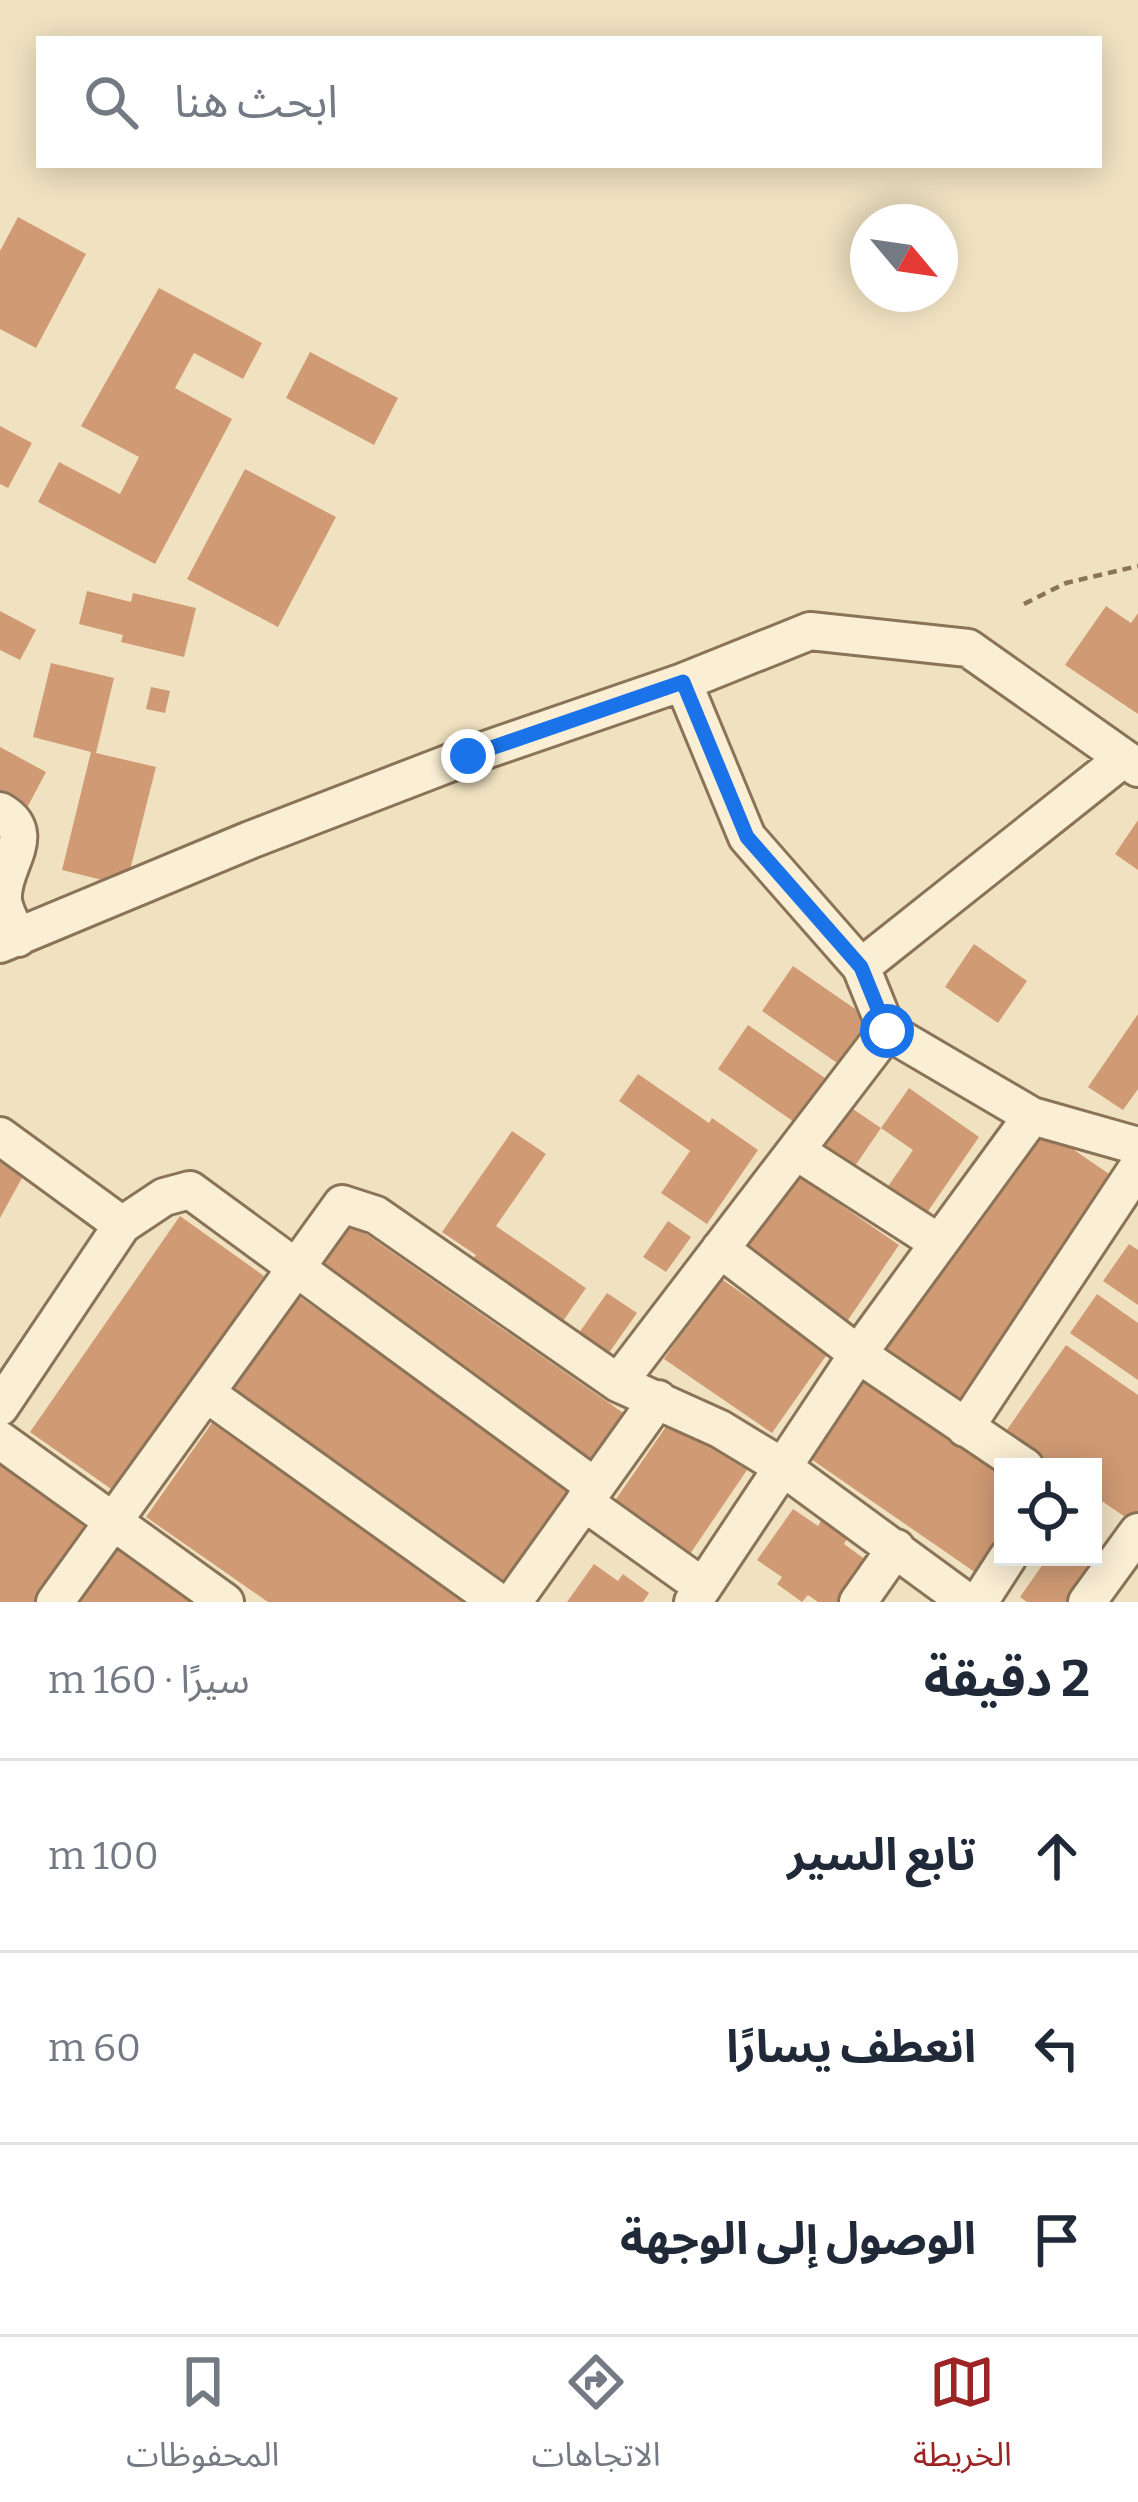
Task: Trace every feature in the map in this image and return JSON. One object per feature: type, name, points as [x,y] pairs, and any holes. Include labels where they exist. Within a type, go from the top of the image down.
[{"type":"street","points":[[0,811],[14,819],[20,830],[3,899],[9,941],[272,831],[810,632],[968,648],[1131,763],[861,967]]},
{"type":"street","points":[[683,682],[747,837],[861,967],[887,1031],[1032,1116],[1138,1146]]},
{"type":"street","points":[[618,1383],[887,1031]]},
{"type":"street","points":[[0,1407],[122,1225],[164,1197],[190,1190],[590,1494],[698,1594],[858,1354],[1032,1116]]},
{"type":"street","points":[[0,1136],[122,1225]]},
{"type":"street","points":[[796,1150],[939,1244]]},
{"type":"street","points":[[965,1429],[1138,1168]]},
{"type":"street","points":[[55,1602],[342,1204],[376,1215],[618,1383],[720,1429],[782,1466],[967,1602]]},
{"type":"street","points":[[720,1249],[858,1354],[1011,1458]]},
{"type":"street","points":[[206,1393],[498,1602]]},
{"type":"street","points":[[513,1602],[658,1399]]},
{"type":"street","points":[[0,1440],[225,1602]]},
{"type":"street","points":[[1087,1602],[1138,1532]]},
{"type":"street","points":[[858,1602],[896,1549]]},
{"type":"street","points":[[979,1602],[1002,1566]]},
{"type":"path","points":[[1024,604],[1066,583],[1138,566]]},
{"type":"building","points":[[18,217],[86,254],[36,348],[0,329],[0,251]]},
{"type":"building","points":[[159,288],[262,343],[243,379],[194,353],[175,388],[232,419],[155,564],[38,502],[59,462],[120,494],[139,457],[81,426]]},
{"type":"building","points":[[310,352],[398,398],[374,445],[286,398]]},
{"type":"building","points":[[0,426],[32,443],[8,488],[0,484]]},
{"type":"building","points":[[245,469],[336,517],[278,627],[187,579]]},
{"type":"building","points":[[87,591],[131,602],[133,593],[196,608],[184,657],[121,642],[123,635],[79,624]]},
{"type":"building","points":[[1106,606],[1131,623],[1138,613],[1138,714],[1065,665]]},
{"type":"building","points":[[0,611],[36,630],[20,660],[0,650]]},
{"type":"building","points":[[51,663],[114,678],[96,753],[156,767],[126,886],[62,870],[91,752],[33,737]]},
{"type":"building","points":[[151,687],[170,691],[165,713],[146,709]]},
{"type":"building","points":[[0,747],[46,772],[28,806],[0,791]]},
{"type":"building","points":[[1138,820],[1138,870],[1115,854]]},
{"type":"building","points":[[974,944],[1027,981],[998,1023],[945,987]]},
{"type":"building","points":[[793,966],[874,1022],[843,1067],[762,1011]]},
{"type":"building","points":[[1138,1014],[1138,1089],[1123,1110],[1088,1087]]},
{"type":"building","points":[[748,1025],[828,1080],[797,1124],[718,1069]]},
{"type":"building","points":[[638,1074],[758,1150],[707,1224],[661,1193],[690,1151],[619,1101]]},
{"type":"building","points":[[909,1088],[979,1137],[924,1217],[885,1191],[913,1150],[881,1128]]},
{"type":"building","points":[[844,1103],[881,1128],[853,1169],[816,1144]]},
{"type":"building","points":[[1045,1130],[1112,1176],[961,1403],[883,1349],[1023,1146],[1030,1151]]},
{"type":"building","points":[[512,1131],[546,1154],[496,1226],[586,1288],[561,1324],[471,1262],[476,1255],[442,1232]]},
{"type":"building","points":[[0,1151],[28,1167],[0,1218]]},
{"type":"building","points":[[797,1175],[899,1245],[846,1323],[743,1252]]},
{"type":"building","points":[[180,1216],[264,1276],[114,1491],[30,1432]]},
{"type":"building","points":[[668,1221],[691,1237],[666,1272],[643,1257]]},
{"type":"building","points":[[350,1223],[632,1419],[598,1467],[317,1271]]},
{"type":"building","points":[[1129,1244],[1138,1250],[1138,1305],[1103,1281]]},
{"type":"building","points":[[720,1278],[828,1353],[772,1433],[664,1359]]},
{"type":"building","points":[[607,1293],[637,1313],[606,1357],[576,1337]]},
{"type":"building","points":[[1097,1294],[1138,1323],[1138,1380],[1070,1333]]},
{"type":"building","points":[[298,1296],[585,1496],[512,1600],[226,1400]]},
{"type":"building","points":[[1066,1345],[1138,1395],[1138,1517],[1134,1523],[1102,1501],[1102,1458],[1039,1458],[1004,1434]]},
{"type":"building","points":[[861,1380],[994,1471],[994,1552],[979,1575],[808,1457]]},
{"type":"building","points":[[216,1417],[481,1602],[268,1602],[146,1517]]},
{"type":"building","points":[[672,1418],[747,1470],[690,1554],[614,1502]]},
{"type":"building","points":[[0,1462],[91,1526],[38,1602],[0,1602]]},
{"type":"building","points":[[793,1509],[818,1526],[822,1519],[848,1537],[844,1544],[866,1560],[837,1602],[818,1602],[808,1595],[802,1602],[777,1584],[782,1577],[757,1560]]},
{"type":"building","points":[[116,1544],[198,1602],[75,1602]]},
{"type":"building","points":[[1102,1548],[1114,1557],[1083,1602],[1027,1602],[1020,1597],[1042,1566],[1102,1566]]},
{"type":"building","points":[[594,1564],[618,1581],[623,1574],[649,1593],[643,1602],[567,1602]]},
{"type":"route","points":[[468,756],[683,682],[747,837],[861,967],[887,1031]]}]
